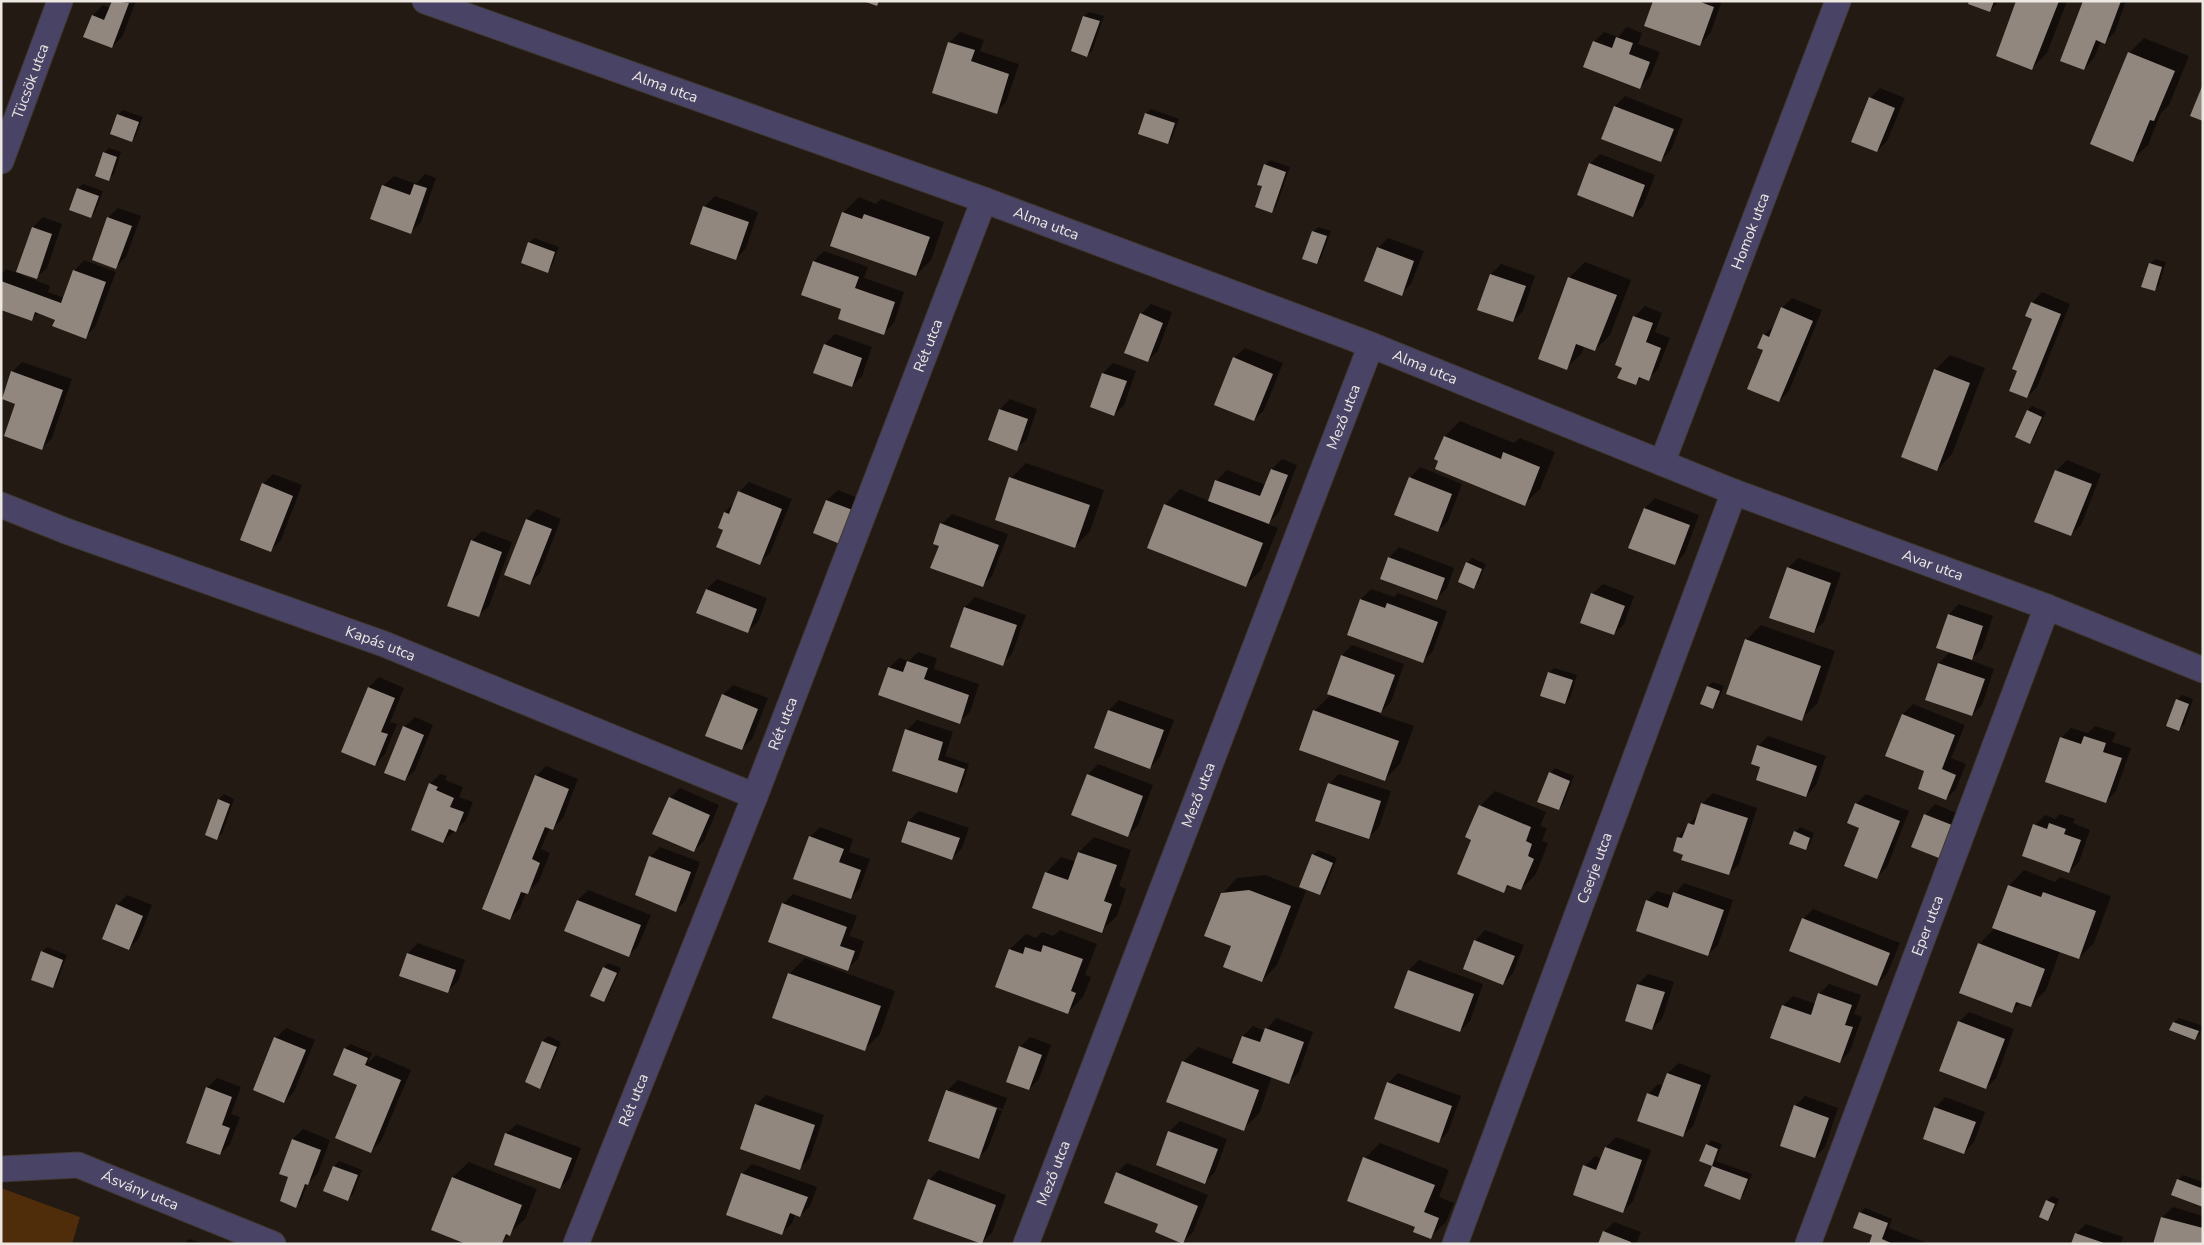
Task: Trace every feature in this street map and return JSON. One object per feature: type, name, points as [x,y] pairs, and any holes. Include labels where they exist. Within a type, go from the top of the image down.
[{"type":"street","name":"Tücsök utca","points":[[1,161],[60,1]]},
{"type":"street","name":"Alma utca","points":[[425,1],[984,200],[1372,345],[1662,463]]},
{"type":"street","name":"Homok utca","points":[[1662,463],[1838,1]]},
{"type":"street","name":"Rét utca","points":[[576,1244],[755,796],[984,200]]},
{"type":"street","name":"Mező utca","points":[[1026,1244],[1372,345]]},
{"type":"street","name":"Avar utca","points":[[1662,463],[1734,492],[2047,607],[2203,670]]},
{"type":"street","name":"Cserje utca","points":[[1455,1244],[1734,492]]},
{"type":"street","name":"Kapás utca","points":[[1,505],[66,532],[384,644],[755,796]]},
{"type":"street","name":"Eper utca","points":[[1808,1244],[2047,607]]},
{"type":"street","name":"Ásvány utca","points":[[1,1169],[78,1165],[273,1244]]},
{"type":"shaded area","points":[[1,1188],[80,1217],[72,1244],[1,1244]]},
{"type":"building","points":[[112,1],[129,3],[112,48],[83,37],[92,15],[104,20]]},
{"type":"building","points":[[863,1],[879,1],[877,6]]},
{"type":"building","points":[[1653,1],[1698,1],[1714,7],[1700,46],[1644,26]]},
{"type":"building","points":[[1969,1],[1994,1],[1990,12],[1968,4]]},
{"type":"building","points":[[2016,1],[2059,1],[2032,70],[1996,56]]},
{"type":"building","points":[[2083,1],[2121,1],[2105,44],[2096,40],[2084,70],[2060,61]]},
{"type":"building","points":[[1083,16],[1100,21],[1087,57],[1071,51]]},
{"type":"building","points":[[1616,37],[1633,43],[1629,54],[1650,62],[1640,89],[1583,67],[1593,41],[1612,48]]},
{"type":"building","points":[[948,42],[975,50],[971,61],[1009,74],[997,114],[932,93]]},
{"type":"building","points":[[2128,52],[2175,71],[2154,121],[2150,120],[2133,162],[2090,144]]},
{"type":"building","points":[[2203,84],[2203,121],[2190,116]]},
{"type":"building","points":[[1869,97],[1895,108],[1877,152],[1851,142]]},
{"type":"building","points":[[1614,106],[1674,129],[1661,162],[1601,139]]},
{"type":"building","points":[[1145,113],[1175,123],[1168,144],[1138,134]]},
{"type":"building","points":[[117,114],[139,122],[132,142],[110,134]]},
{"type":"building","points":[[103,152],[117,157],[109,181],[95,176]]},
{"type":"building","points":[[1589,163],[1645,185],[1633,217],[1577,195]]},
{"type":"building","points":[[1264,164],[1286,172],[1272,213],[1255,207],[1262,186],[1257,185]]},
{"type":"building","points":[[414,184],[427,188],[411,234],[370,219],[382,185],[410,195]]},
{"type":"building","points":[[77,188],[99,196],[91,218],[69,210]]},
{"type":"building","points":[[703,206],[749,222],[736,260],[690,244]]},
{"type":"building","points":[[842,212],[862,219],[864,214],[930,237],[916,276],[830,246]]},
{"type":"building","points":[[107,217],[132,226],[116,269],[92,260]]},
{"type":"building","points":[[32,227],[52,234],[37,279],[16,272]]},
{"type":"building","points":[[1312,231],[1327,236],[1317,264],[1302,259]]},
{"type":"building","points":[[528,242],[555,252],[548,273],[521,263]]},
{"type":"building","points":[[1377,247],[1414,261],[1402,296],[1364,281]]},
{"type":"building","points":[[813,261],[859,277],[855,288],[895,302],[884,335],[838,319],[841,309],[801,295]]},
{"type":"building","points":[[2149,263],[2162,267],[2155,291],[2141,287]]},
{"type":"building","points":[[73,270],[106,282],[86,339],[52,326],[55,320],[35,312],[32,321],[1,310],[1,281],[61,303]]},
{"type":"building","points":[[1490,274],[1526,286],[1513,322],[1477,310]]},
{"type":"building","points":[[1568,277],[1617,295],[1595,351],[1576,344],[1567,370],[1538,359]]},
{"type":"building","points":[[2031,302],[2061,314],[2027,398],[2009,391],[2017,371],[2012,369],[2032,319],[2025,316]]},
{"type":"building","points":[[1781,307],[1813,321],[1779,402],[1747,389],[1763,350],[1757,348],[1763,334],[1769,337]]},
{"type":"building","points":[[1140,313],[1163,323],[1148,362],[1124,353]]},
{"type":"building","points":[[1633,316],[1653,323],[1646,342],[1661,348],[1649,381],[1639,377],[1636,385],[1617,378],[1622,368],[1615,365]]},
{"type":"building","points":[[824,344],[862,358],[852,387],[813,373]]},
{"type":"building","points":[[1233,357],[1273,374],[1254,421],[1214,405]]},
{"type":"building","points":[[1934,369],[1970,383],[1937,471],[1901,457]]},
{"type":"building","points":[[11,371],[63,390],[42,450],[4,436],[15,404],[2,399]]},
{"type":"building","points":[[1102,373],[1127,381],[1114,416],[1090,407]]},
{"type":"building","points":[[999,409],[1028,419],[1017,451],[988,440]]},
{"type":"building","points":[[2027,410],[2042,417],[2030,444],[2015,437]]},
{"type":"building","points":[[1444,436],[1501,459],[1503,452],[1540,467],[1525,506],[1435,469],[1438,461],[1434,459]]},
{"type":"building","points":[[1271,469],[1288,475],[1269,524],[1208,501],[1215,480],[1260,496]]},
{"type":"building","points":[[2055,470],[2092,484],[2071,536],[2034,522]]},
{"type":"building","points":[[1009,477],[1090,505],[1075,548],[995,520]]},
{"type":"building","points":[[1409,477],[1452,494],[1438,532],[1394,515]]},
{"type":"building","points":[[262,483],[293,496],[271,552],[240,540]]},
{"type":"building","points":[[738,491],[782,509],[760,565],[716,547],[723,530],[718,528],[724,512],[729,514]]},
{"type":"building","points":[[826,500],[858,512],[845,546],[813,533]]},
{"type":"building","points":[[1164,504],[1263,543],[1246,587],[1147,548]]},
{"type":"building","points":[[1644,508],[1690,525],[1675,565],[1628,548]]},
{"type":"building","points":[[526,519],[552,529],[530,585],[504,575]]},
{"type":"building","points":[[940,523],[999,545],[983,587],[930,568],[939,546],[933,544]]},
{"type":"building","points":[[471,540],[502,552],[479,617],[447,606]]},
{"type":"building","points":[[1388,557],[1445,578],[1437,600],[1380,579]]},
{"type":"building","points":[[1466,562],[1482,569],[1474,589],[1458,582]]},
{"type":"building","points":[[1787,567],[1831,583],[1814,633],[1769,618]]},
{"type":"building","points":[[706,589],[757,609],[748,633],[696,613]]},
{"type":"building","points":[[1591,593],[1625,606],[1614,635],[1580,623]]},
{"type":"building","points":[[1360,599],[1385,608],[1387,603],[1438,622],[1423,663],[1347,635]]},
{"type":"building","points":[[964,607],[1017,625],[1003,666],[950,647]]},
{"type":"building","points":[[1948,614],[1983,626],[1972,660],[1936,648]]},
{"type":"building","points":[[1745,639],[1821,666],[1802,721],[1726,694]]},
{"type":"building","points":[[1341,655],[1395,675],[1381,713],[1327,694]]},
{"type":"building","points":[[907,661],[928,668],[924,679],[969,695],[960,724],[878,695],[888,667],[903,672]]},
{"type":"building","points":[[1938,663],[1985,679],[1972,716],[1925,700]]},
{"type":"building","points":[[1548,672],[1573,680],[1565,704],[1540,696]]},
{"type":"building","points":[[1707,686],[1720,691],[1713,709],[1700,704]]},
{"type":"building","points":[[368,687],[395,698],[381,732],[388,734],[375,766],[341,752]]},
{"type":"building","points":[[722,694],[758,709],[742,750],[705,736]]},
{"type":"building","points":[[2176,699],[2189,704],[2179,731],[2166,726]]},
{"type":"building","points":[[1108,710],[1164,730],[1150,769],[1094,748]]},
{"type":"building","points":[[1313,710],[1399,741],[1385,781],[1299,750]]},
{"type":"building","points":[[1902,714],[1955,735],[1942,769],[1956,775],[1946,800],[1918,789],[1924,771],[1885,756]]},
{"type":"building","points":[[403,726],[424,735],[405,781],[384,773]]},
{"type":"building","points":[[905,729],[943,742],[938,760],[965,769],[957,793],[892,771]]},
{"type":"building","points":[[2084,736],[2106,743],[2103,752],[2122,758],[2106,803],[2045,782],[2060,737],[2081,744]]},
{"type":"building","points":[[1757,745],[1817,766],[1806,797],[1756,780],[1760,767],[1751,764]]},
{"type":"building","points":[[1549,772],[1570,781],[1559,810],[1537,802]]},
{"type":"building","points":[[1087,774],[1143,796],[1128,837],[1071,815]]},
{"type":"building","points":[[535,775],[569,789],[553,830],[545,827],[532,859],[540,863],[528,894],[521,892],[510,920],[482,909]]},
{"type":"building","points":[[429,783],[438,787],[436,790],[454,798],[450,807],[464,812],[456,832],[449,829],[443,843],[411,830]]},
{"type":"building","points":[[1328,783],[1381,801],[1369,839],[1315,821]]},
{"type":"building","points":[[669,797],[710,815],[694,852],[652,834]]},
{"type":"building","points":[[218,799],[230,804],[217,840],[205,835]]},
{"type":"building","points":[[1701,803],[1748,818],[1729,875],[1681,860],[1683,855],[1673,851],[1677,837],[1682,838],[1688,823],[1694,825]]},
{"type":"building","points":[[1855,803],[1900,821],[1877,879],[1844,866],[1859,828],[1847,823]]},
{"type":"building","points":[[1479,805],[1531,827],[1526,841],[1532,844],[1528,856],[1534,859],[1521,890],[1507,885],[1504,893],[1457,874],[1471,840],[1465,837]]},
{"type":"building","points":[[1924,814],[1952,825],[1939,858],[1911,847]]},
{"type":"building","points":[[908,821],[960,838],[952,860],[901,842]]},
{"type":"building","points":[[2049,823],[2066,829],[2064,834],[2081,840],[2069,873],[2022,856],[2033,824],[2047,829]]},
{"type":"building","points":[[1794,831],[1810,838],[1806,850],[1789,844]]},
{"type":"building","points":[[809,836],[844,849],[839,862],[861,870],[851,899],[793,879]]},
{"type":"building","points":[[1078,852],[1117,865],[1104,901],[1112,904],[1102,933],[1032,908],[1045,872],[1068,880]]},
{"type":"building","points":[[1312,854],[1333,863],[1320,895],[1299,887]]},
{"type":"building","points":[[649,856],[691,872],[676,912],[635,895]]},
{"type":"building","points":[[2008,885],[2041,897],[2043,892],[2096,911],[2079,959],[1992,928]]},
{"type":"building","points":[[1249,890],[1291,906],[1262,982],[1223,967],[1231,946],[1204,936],[1221,893]]},
{"type":"building","points":[[1673,892],[1724,910],[1708,956],[1636,931],[1646,900],[1668,908]]},
{"type":"building","points":[[577,900],[641,925],[629,957],[564,931]]},
{"type":"building","points":[[782,903],[847,927],[840,946],[855,951],[848,971],[768,942]]},
{"type":"building","points":[[116,904],[143,916],[129,950],[102,939]]},
{"type":"building","points":[[1802,918],[1890,953],[1877,986],[1789,951]]},
{"type":"building","points":[[1474,940],[1515,956],[1503,985],[1463,969]]},
{"type":"building","points":[[1978,943],[2045,969],[2031,1007],[2016,1002],[2012,1013],[1959,993]]},
{"type":"building","points":[[1043,945],[1083,959],[1071,991],[1076,993],[1068,1014],[995,987],[1009,949],[1023,954],[1025,947],[1041,952]]},
{"type":"building","points":[[41,951],[63,960],[53,988],[31,980]]},
{"type":"building","points":[[407,953],[456,970],[448,993],[399,976]]},
{"type":"building","points":[[603,967],[617,973],[604,1002],[590,996]]},
{"type":"building","points":[[1408,970],[1474,994],[1460,1032],[1394,1008]]},
{"type":"building","points":[[788,973],[881,1006],[865,1051],[772,1018]]},
{"type":"building","points":[[1637,984],[1665,992],[1652,1030],[1625,1021]]},
{"type":"building","points":[[1818,993],[1852,1005],[1845,1025],[1853,1027],[1840,1063],[1770,1038],[1782,1005],[1811,1015]]},
{"type":"building","points":[[1958,1021],[2005,1039],[1986,1089],[1939,1071]]},
{"type":"building","points":[[2173,1022],[2199,1031],[2195,1040],[2169,1030]]},
{"type":"building","points":[[1265,1028],[1304,1042],[1289,1084],[1232,1063],[1242,1036],[1260,1042]]},
{"type":"building","points":[[274,1037],[306,1050],[284,1103],[253,1090]]},
{"type":"building","points":[[542,1041],[557,1047],[540,1089],[525,1082]]},
{"type":"building","points":[[1019,1046],[1042,1055],[1029,1090],[1006,1082]]},
{"type":"building","points":[[344,1048],[368,1058],[365,1065],[401,1080],[371,1153],[335,1138],[357,1085],[333,1075]]},
{"type":"building","points":[[1182,1061],[1259,1090],[1244,1131],[1166,1102]]},
{"type":"building","points":[[1667,1073],[1701,1085],[1683,1137],[1637,1121],[1647,1093],[1658,1097]]},
{"type":"building","points":[[1387,1082],[1452,1106],[1439,1143],[1374,1119]]},
{"type":"building","points":[[206,1087],[232,1097],[222,1125],[230,1128],[220,1155],[186,1143]]},
{"type":"building","points":[[946,1090],[997,1108],[979,1159],[928,1141]]},
{"type":"building","points":[[755,1104],[815,1125],[800,1170],[740,1149]]},
{"type":"building","points":[[1794,1105],[1829,1118],[1815,1158],[1780,1146]]},
{"type":"building","points":[[1934,1107],[1976,1122],[1964,1154],[1923,1139]]},
{"type":"building","points":[[1168,1131],[1218,1149],[1205,1184],[1156,1165]]},
{"type":"building","points":[[505,1133],[572,1158],[560,1189],[494,1165]]},
{"type":"building","points":[[292,1139],[321,1150],[308,1185],[305,1184],[296,1208],[280,1201],[288,1177],[279,1174]]},
{"type":"building","points":[[1706,1144],[1718,1149],[1712,1166],[1699,1161]]},
{"type":"building","points":[[1605,1147],[1642,1160],[1623,1213],[1573,1195],[1583,1165],[1596,1170]]},
{"type":"building","points":[[1363,1157],[1435,1185],[1424,1212],[1439,1218],[1431,1239],[1413,1232],[1415,1227],[1347,1201]]},
{"type":"building","points":[[333,1166],[358,1175],[348,1201],[323,1191]]},
{"type":"building","points":[[1712,1166],[1748,1179],[1740,1200],[1704,1186]]},
{"type":"building","points":[[1116,1172],[1198,1206],[1183,1244],[1155,1232],[1158,1224],[1104,1203]]},
{"type":"building","points":[[741,1173],[808,1197],[800,1217],[790,1213],[782,1235],[726,1215]]},
{"type":"building","points":[[452,1177],[522,1205],[510,1236],[506,1234],[502,1243],[466,1244],[431,1230]]},
{"type":"building","points":[[928,1179],[996,1205],[982,1244],[913,1219]]},
{"type":"building","points":[[2177,1179],[2201,1188],[2203,1184],[2203,1207],[2171,1195]]},
{"type":"building","points":[[2046,1200],[2055,1204],[2048,1221],[2039,1217]]},
{"type":"building","points":[[1859,1212],[1888,1223],[1882,1239],[1893,1244],[1869,1244],[1872,1235],[1853,1228]]},
{"type":"building","points":[[2161,1217],[2203,1228],[2203,1244],[2153,1244]]},
{"type":"building","points":[[1603,1231],[1631,1242],[1631,1244],[1598,1244]]},
{"type":"building","points":[[2075,1233],[2104,1243],[2104,1244],[2071,1244]]}]
